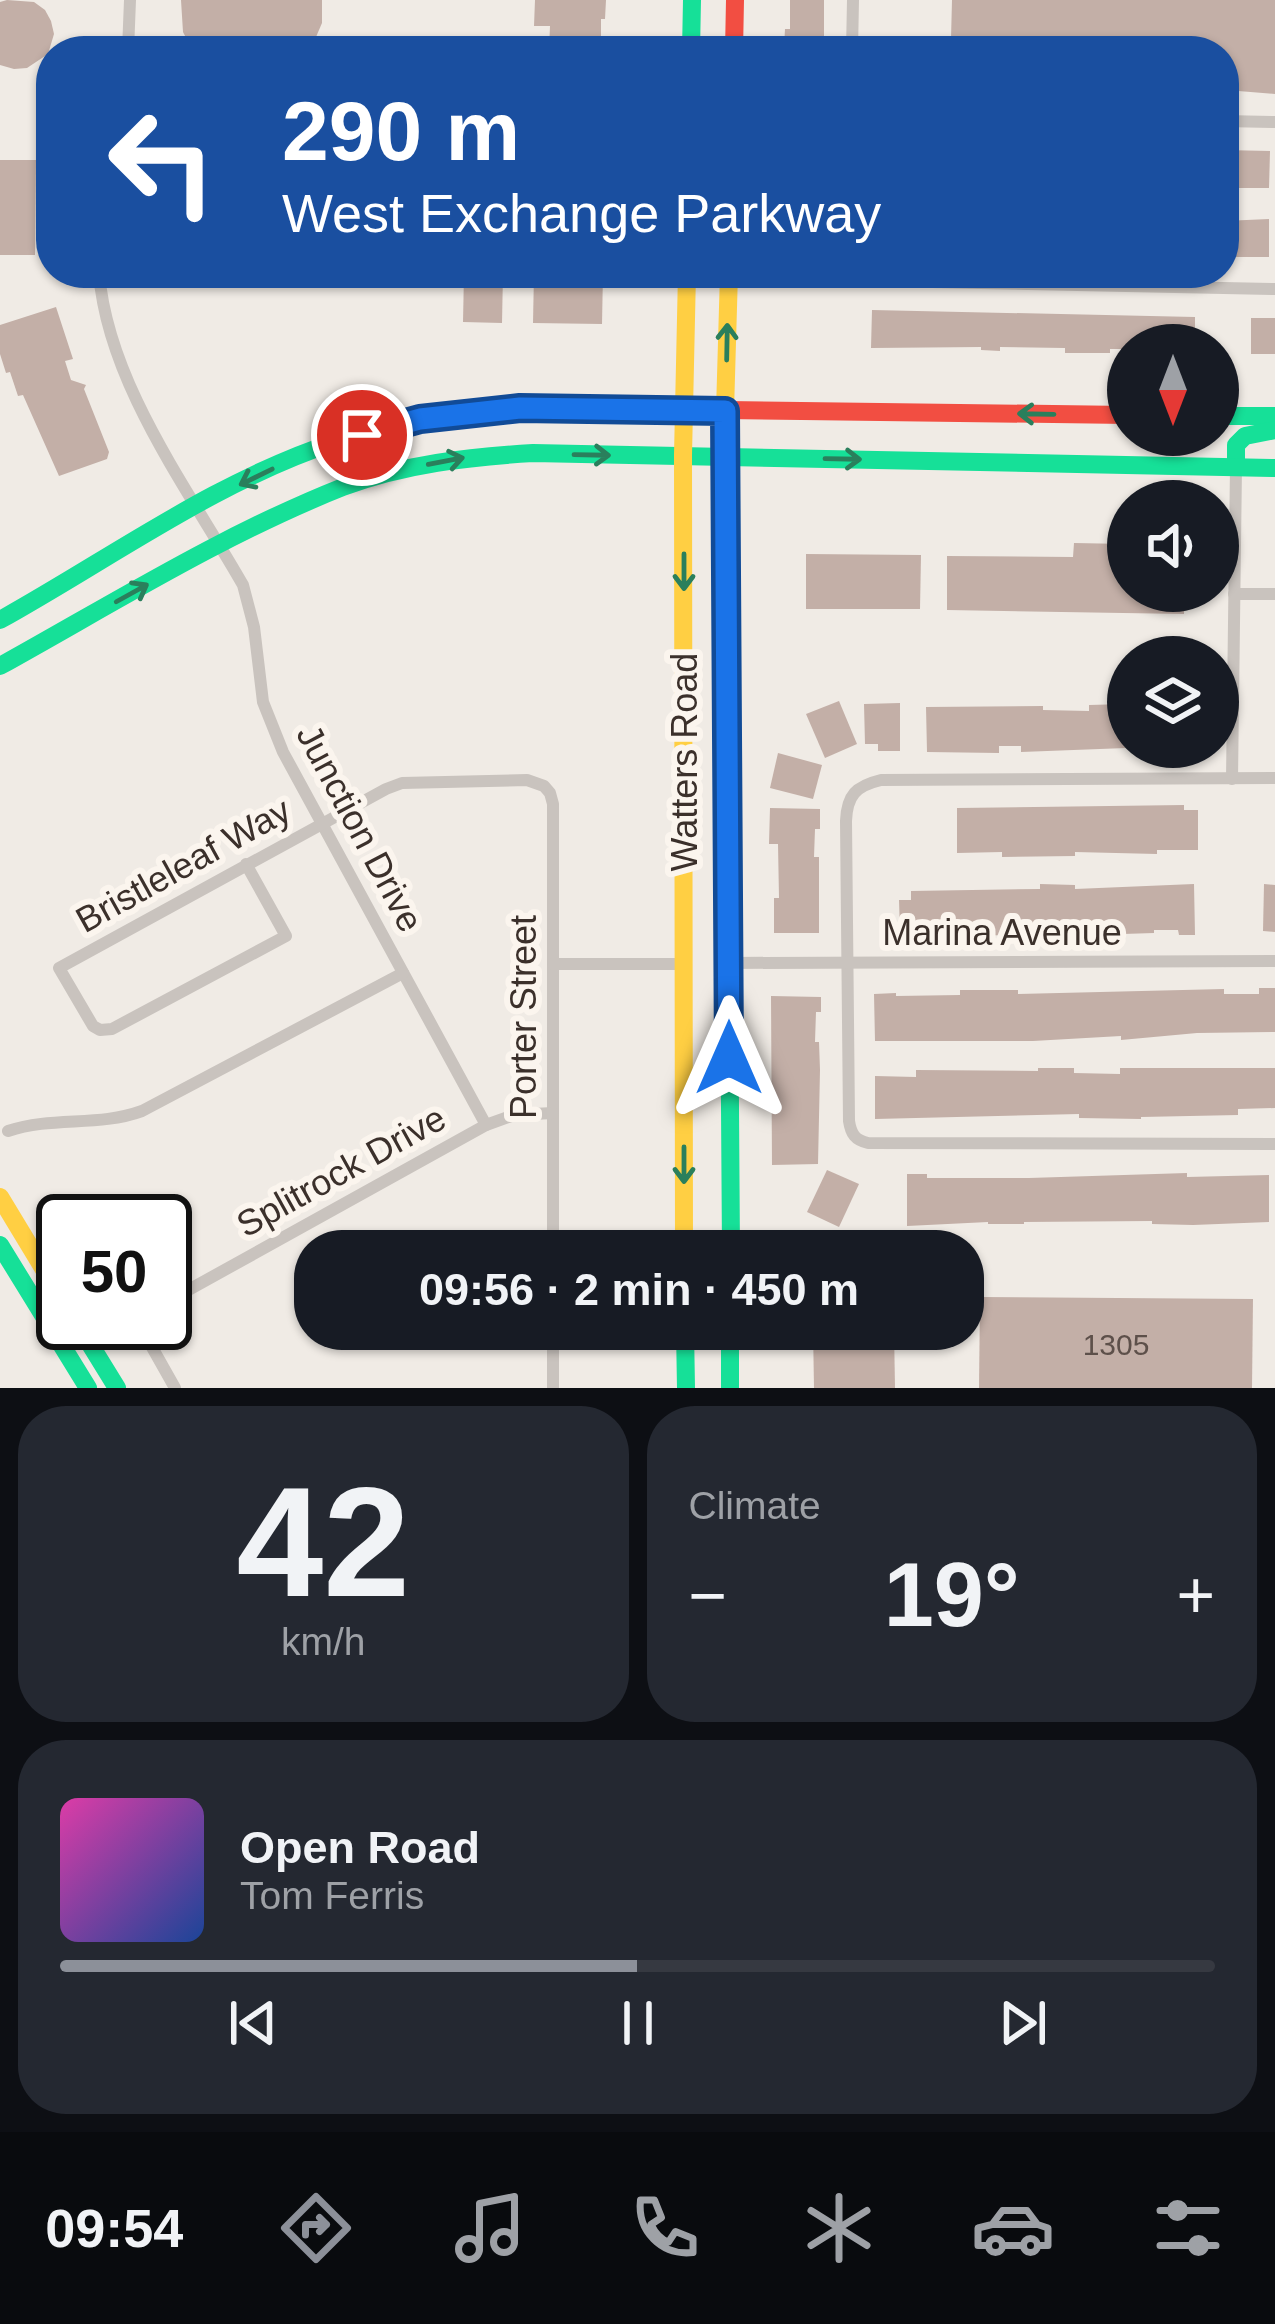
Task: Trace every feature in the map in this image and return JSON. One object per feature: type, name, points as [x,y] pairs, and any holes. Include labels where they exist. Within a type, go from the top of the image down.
[{"type":"main road","points":[[691,36],[692,0]]},
{"type":"main road","points":[[734,36],[735,0]]},
{"type":"main road","name":"Watters Road","points":[[684,1230],[687,288]]},
{"type":"main road","name":"Watters Road","points":[[729,288],[725,411],[731,1230]]},
{"type":"main road","points":[[0,620],[198,507],[316,449],[420,419],[520,408],[1107,415]]},
{"type":"main road","points":[[1239,416],[1275,416]]},
{"type":"main road","points":[[1236,467],[1237,445],[1245,436],[1275,430]]},
{"type":"main road","points":[[0,666],[220,545],[346,486],[467,457],[683,455],[1275,468]]},
{"type":"main road","points":[[0,1198],[36,1256]]},
{"type":"main road","points":[[0,1244],[88,1388]]},
{"type":"main road","points":[[93,1350],[116,1388]]},
{"type":"main road","points":[[685,1350],[686,1388]]},
{"type":"main road","points":[[730,1350],[730,1388]]},
{"type":"street","points":[[129,36],[130,0]]},
{"type":"street","points":[[852,36],[853,0]]},
{"type":"street","points":[[1239,121],[1275,122]]},
{"type":"street","name":"Junction Drive","points":[[101,288],[118,358],[153,431],[249,602],[263,702],[272,728],[486,1125]]},
{"type":"street","points":[[1226,288],[1275,289]]},
{"type":"street","points":[[1236,467],[1236,480]]},
{"type":"street","points":[[1239,594],[1275,594]]},
{"type":"street","points":[[1232,779],[1234,612]]},
{"type":"street","points":[[1275,778],[881,780],[853,792],[846,804],[849,1121],[853,1136],[868,1143],[1275,1144]]},
{"type":"street","name":"Bristleleaf Way","points":[[246,864],[286,936],[112,1029],[93,1026],[59,968],[246,864],[386,789],[402,783],[527,780],[544,786]]},
{"type":"street","name":"Porter Street","points":[[544,786],[553,804],[553,1230]]},
{"type":"street","name":"Marina Avenue","points":[[729,963],[1275,961]]},
{"type":"street","points":[[553,964],[684,964]]},
{"type":"street","points":[[3,1134],[39,1123],[120,1120],[403,974]]},
{"type":"street","name":"Splitrock Drive","points":[[192,1288],[486,1125],[514,1115],[553,1112]]},
{"type":"street","points":[[154,1350],[175,1388]]},
{"type":"street","points":[[553,1350],[553,1388]]},
{"type":"building","points":[[181,0],[322,0],[316,36],[185,36]]},
{"type":"building","points":[[535,0],[606,0],[601,36],[550,36],[550,26],[534,26]]},
{"type":"building","points":[[790,0],[824,0],[824,36],[785,36],[785,29],[790,29]]},
{"type":"building","points":[[952,0],[1275,0],[1275,94],[1239,91],[1239,36],[951,36]]},
{"type":"building","points":[[0,2],[34,2],[51,21],[53,36],[36,36],[36,62],[27,68],[0,65]]},
{"type":"building","points":[[1239,150],[1270,151],[1269,188],[1239,188]]},
{"type":"building","points":[[0,160],[36,160],[35,255],[0,255]]},
{"type":"building","points":[[1269,219],[1269,257],[1239,257],[1239,220]]},
{"type":"building","points":[[464,288],[503,288],[502,323],[463,322]]},
{"type":"building","points":[[534,288],[603,288],[602,324],[533,323]]},
{"type":"building","points":[[56,307],[73,359],[65,361],[71,380],[86,385],[109,452],[107,459],[59,476],[0,354],[0,325]]},
{"type":"building","points":[[872,310],[1195,317],[1195,324],[1107,324],[1107,353],[1065,353],[1065,348],[871,348]]},
{"type":"building","points":[[1251,318],[1275,318],[1275,354],[1251,354]]},
{"type":"building","points":[[1074,543],[1107,544],[1107,612],[1184,614],[947,610],[947,556],[1073,557]]},
{"type":"building","points":[[806,554],[921,555],[920,609],[806,609]]},
{"type":"building","points":[[839,701],[857,744],[825,758],[806,714]]},
{"type":"building","points":[[900,703],[900,751],[878,751],[878,744],[865,744],[864,704]]},
{"type":"building","points":[[1107,704],[1107,749],[1021,752],[1021,746],[999,746],[999,753],[927,752],[926,707],[1043,706],[1043,710],[1089,711],[1089,705]]},
{"type":"building","points":[[778,753],[822,765],[813,799],[770,788]]},
{"type":"building","points":[[1184,805],[1184,810],[1198,810],[1198,850],[1002,857],[1002,852],[957,853],[957,808]]},
{"type":"building","points":[[770,808],[820,809],[814,857],[819,857],[819,933],[774,933],[778,844],[769,844]]},
{"type":"building","points":[[1040,884],[1075,885],[1075,889],[1194,884],[1195,935],[1179,935],[1178,930],[1060,936],[900,932],[899,900],[911,900],[911,891],[1040,889]]},
{"type":"building","points":[[1264,884],[1275,885],[1275,932],[1263,931]]},
{"type":"building","points":[[1259,988],[1275,988],[1275,1032],[1121,1040],[1121,1036],[875,1041],[874,994],[1224,989],[1224,994],[1259,994]]},
{"type":"building","points":[[771,996],[821,997],[815,1042],[819,1042],[820,1070],[818,1164],[772,1165]]},
{"type":"building","points":[[1038,1068],[1120,1074],[1120,1068],[1275,1068],[1275,1108],[1238,1109],[1238,1115],[1141,1119],[1079,1118],[1079,1114],[875,1119],[875,1076],[916,1077],[916,1070]]},
{"type":"building","points":[[827,1170],[859,1184],[839,1227],[807,1212]]},
{"type":"building","points":[[1187,1173],[1187,1177],[1269,1175],[1269,1222],[907,1226],[907,1174],[1029,1178]]},
{"type":"building","points":[[984,1297],[1253,1299],[1252,1388],[979,1388]]},
{"type":"building","points":[[813,1350],[894,1350],[895,1388],[814,1388]]},
{"type":"traffic: fast","points":[[691,36],[692,0]]},
{"type":"traffic: fast","points":[[0,620],[207,499],[338,441],[482,413],[726,410]]},
{"type":"traffic: fast","points":[[1239,416],[1275,416]]},
{"type":"traffic: fast","points":[[1236,467],[1236,445],[1245,436],[1275,430]]},
{"type":"traffic: fast","points":[[0,666],[255,526],[366,479],[437,463],[533,453],[1275,468]]},
{"type":"traffic: fast","points":[[728,821],[731,1230]]},
{"type":"traffic: fast","points":[[0,1245],[88,1388]]},
{"type":"traffic: fast","points":[[94,1350],[117,1388]]},
{"type":"traffic: fast","points":[[685,1350],[686,1388]]},
{"type":"traffic: fast","points":[[730,1350],[730,1388]]},
{"type":"traffic: slow","points":[[684,1230],[687,288]]},
{"type":"traffic: slow","points":[[728,821],[729,288]]},
{"type":"traffic: slow","points":[[0,1197],[36,1256]]},
{"type":"traffic: jam","points":[[734,36],[735,0]]},
{"type":"traffic: jam","points":[[726,410],[1107,415]]},
{"type":"route","points":[[362,435],[420,419],[520,408],[725,411],[729,1058]]}]
